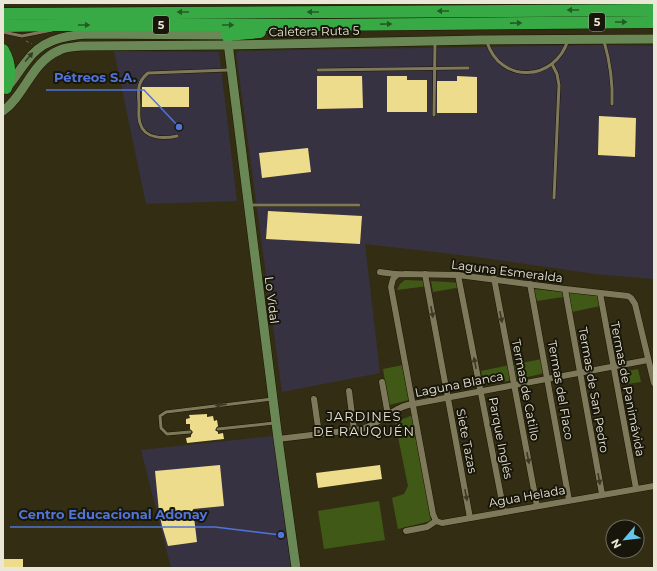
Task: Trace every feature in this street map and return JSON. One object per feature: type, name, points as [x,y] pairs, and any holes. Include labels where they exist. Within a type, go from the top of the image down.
[{"type":"highway","name":"5","points":[[3,14],[654,10]]},
{"type":"highway","name":"5","points":[[3,26],[654,22]]},
{"type":"highway","points":[[227,40],[319,25]]},
{"type":"highway","points":[[3,50],[10,72],[4,90]]},
{"type":"main road","points":[[4,90],[36,50],[47,42],[63,37],[86,34],[227,40]]},
{"type":"main road","name":"Caletera Ruta 5","points":[[3,111],[17,97],[40,63],[62,49],[89,45],[227,40],[435,42],[486,40],[654,39]]},
{"type":"main road","name":"Lo Vidal","points":[[227,40],[296,568]]},
{"type":"street","name":"Laguna Esmeralda","points":[[380,272],[397,275],[458,275],[494,278],[600,294],[625,295],[631,298],[635,304],[648,360]]},
{"type":"street","name":"Siete Tazas","points":[[424,274],[470,518]]},
{"type":"street","points":[[397,275],[393,279],[391,287],[432,514],[436,521]]},
{"type":"street","name":"Parque Inglés","points":[[458,275],[504,512]]},
{"type":"street","name":"Termas de Catillo","points":[[494,278],[537,506]]},
{"type":"street","name":"Termas del Flaco","points":[[530,284],[570,500]]},
{"type":"street","name":"Termas de San Pedro","points":[[565,289],[602,494]]},
{"type":"street","name":"Termas de Panimávida","points":[[600,294],[636,488]]},
{"type":"street","points":[[648,360],[654,383]]},
{"type":"street","name":"Laguna Blanca","points":[[278,439],[354,430],[372,425],[398,408],[413,404],[648,360]]},
{"type":"street","points":[[382,382],[388,415]]},
{"type":"street","points":[[349,391],[354,430]]},
{"type":"street","points":[[314,399],[319,434]]},
{"type":"street","name":"Agua Helada","points":[[406,531],[427,527],[436,521],[442,523],[654,486]]},
{"type":"lane","points":[[3,32],[16,35],[27,35],[46,32],[68,25]]},
{"type":"lane","points":[[603,39],[612,75],[612,104]]},
{"type":"lane","points":[[486,40],[498,61],[513,70],[525,73],[537,72],[552,64],[561,56],[568,40]]},
{"type":"lane","points":[[434,115],[435,42]]},
{"type":"lane","points":[[552,64],[557,74],[559,85],[554,198]]},
{"type":"lane","points":[[318,70],[468,68]]},
{"type":"lane","points":[[177,136],[166,138],[155,137],[142,129],[139,119],[138,87],[142,79],[148,73],[231,70]]},
{"type":"lane","points":[[248,205],[359,205]]},
{"type":"lane","points":[[190,432],[167,434],[161,428],[160,416],[166,412],[273,399]]},
{"type":"lane","points":[[218,429],[276,423]]},
{"type":"shaded area","points":[[605,45],[654,46],[654,279],[595,274],[477,257],[365,244],[380,373],[282,392],[236,53],[239,51]]},
{"type":"shaded area","points":[[114,51],[219,52],[237,201],[146,204]]},
{"type":"shaded area","points":[[273,436],[291,568],[171,568],[141,450]]},
{"type":"green space","points":[[405,280],[428,281],[428,286],[397,290],[400,284]]},
{"type":"green space","points":[[431,281],[462,283],[462,287],[433,292]]},
{"type":"green space","points":[[534,289],[562,292],[563,297],[537,301]]},
{"type":"green space","points":[[568,292],[598,296],[600,306],[572,312]]},
{"type":"green space","points":[[542,359],[545,373],[514,380],[511,365]]},
{"type":"green space","points":[[403,365],[409,400],[389,405],[383,369]]},
{"type":"green space","points":[[510,365],[513,380],[484,385],[481,371]]},
{"type":"green space","points":[[638,369],[641,382],[627,384],[623,372]]},
{"type":"green space","points":[[413,415],[431,521],[398,529],[392,498],[404,494],[408,486],[395,422]]},
{"type":"green space","points":[[563,486],[565,494],[540,499],[539,491]]},
{"type":"green space","points":[[379,501],[385,540],[324,549],[318,511]]},
{"type":"building","points":[[317,76],[362,76],[363,108],[317,109]]},
{"type":"building","points":[[387,76],[407,76],[407,80],[427,80],[427,112],[387,112]]},
{"type":"building","points":[[457,76],[477,77],[477,113],[437,113],[437,81],[457,81]]},
{"type":"building","points":[[142,87],[189,87],[189,107],[142,107]]},
{"type":"building","points":[[599,116],[636,118],[635,157],[598,155]]},
{"type":"building","points":[[308,148],[311,172],[262,178],[259,153]]},
{"type":"building","points":[[268,211],[362,216],[360,244],[266,239]]},
{"type":"building","points":[[207,414],[207,417],[213,416],[214,421],[217,420],[218,426],[215,430],[218,434],[223,433],[224,439],[187,443],[186,438],[191,437],[193,432],[190,429],[190,424],[186,424],[186,419],[190,418],[189,415]]},
{"type":"building","points":[[220,465],[224,506],[193,509],[197,542],[168,546],[159,512],[155,471]]},
{"type":"building","points":[[380,465],[382,479],[318,488],[316,473]]},
{"type":"building","points":[[3,559],[23,559],[23,568],[3,568]]},
{"type":"place","name":"Pétreos S.A.","points":[[179,127]]},
{"type":"place","name":"Centro Educacional Adonay","points":[[281,535]]},
{"type":"district","name":"JARDINES DE RAUQUÉN","points":[[364,424]]}]
